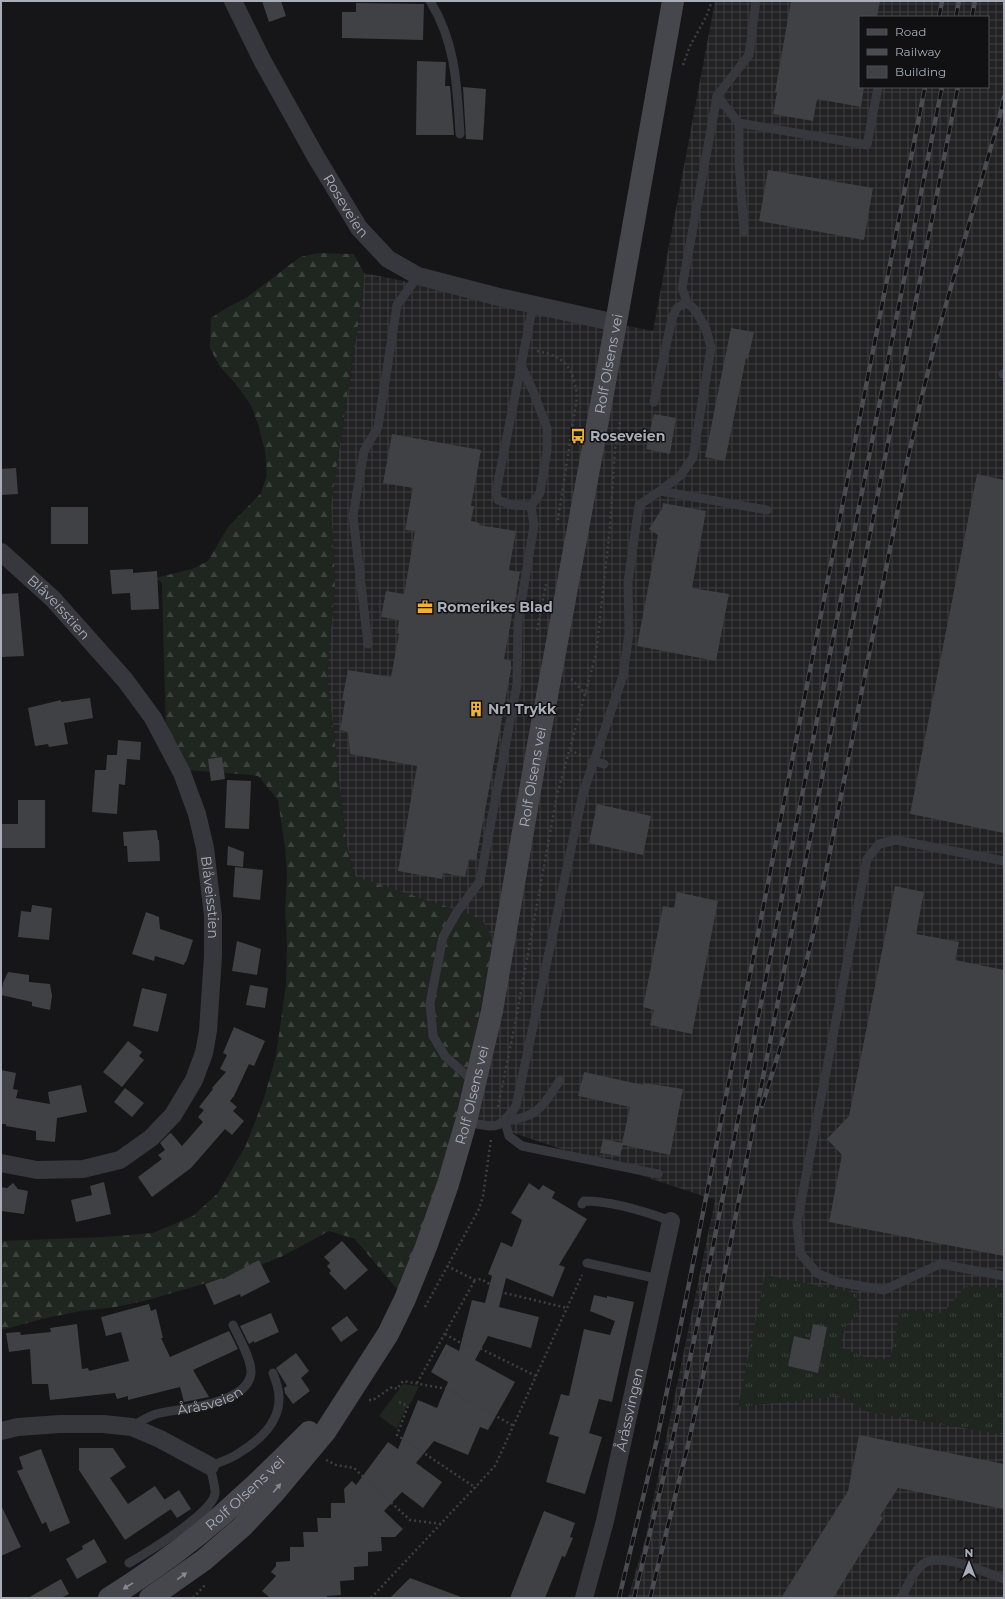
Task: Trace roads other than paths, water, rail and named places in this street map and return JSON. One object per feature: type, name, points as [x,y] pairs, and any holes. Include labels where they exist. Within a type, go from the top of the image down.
[{"type":"main road","name":"Rolf Olsens vei","points":[[157,1596],[210,1555],[242,1526],[274,1493],[325,1432],[388,1334],[415,1275],[448,1184],[476,1084],[492,1011],[537,750],[616,323],[673,1]]},
{"type":"main road","name":"Rolf Olsens vei","points":[[109,1598],[138,1569],[214,1522],[245,1495],[315,1426],[365,1370]]},
{"type":"street","name":"Roseveien","points":[[233,1],[262,60],[316,157],[359,228],[388,259],[418,276],[534,305],[616,323]]},
{"type":"street","name":"Blåveisstien","points":[[1,552],[53,599],[125,680],[153,718],[178,766],[197,814],[206,848],[213,916],[213,956],[208,1031],[204,1053],[194,1080],[184,1098],[173,1115],[151,1138],[120,1160],[82,1169],[37,1170],[1,1163]]},
{"type":"street","name":"Åråssvingen","points":[[584,1598],[605,1522],[672,1221]]},
{"type":"street","points":[[1,1431],[18,1427],[60,1424],[103,1424],[132,1427],[160,1439],[210,1466]]},
{"type":"street","points":[[138,1569],[157,1596]]},
{"type":"lane","points":[[430,1],[447,36],[454,63],[460,134]]},
{"type":"lane","points":[[658,1174],[522,1146],[508,1136],[505,1121],[516,1106],[583,793],[623,676],[629,633],[628,582],[639,505],[681,475],[693,457],[711,348],[706,329],[696,311],[687,302],[682,288],[717,96],[749,55],[756,1]]},
{"type":"lane","points":[[739,123],[868,145],[878,88]]},
{"type":"lane","points":[[717,96],[739,123],[739,162],[744,232]]},
{"type":"lane","points":[[368,644],[353,516],[364,451],[378,427],[397,305],[418,276]]},
{"type":"lane","points":[[654,402],[672,318],[677,308],[687,302]]},
{"type":"lane","points":[[531,506],[512,505],[498,500],[496,492],[534,305]]},
{"type":"lane","points":[[476,1084],[445,1056],[432,1036],[430,1003],[443,937],[457,912],[480,880],[516,684],[518,622],[534,525],[531,506],[540,493],[547,451],[547,428],[534,391],[521,365]]},
{"type":"lane","points":[[660,491],[767,510]]},
{"type":"lane","points":[[593,761],[604,764]]},
{"type":"lane","points":[[1004,861],[896,840],[879,844],[867,860],[797,1223],[800,1253],[817,1273],[838,1282],[884,1290],[940,1264],[1004,1276]]},
{"type":"lane","points":[[466,1122],[493,1127],[505,1121],[522,1119],[542,1108],[560,1080]]},
{"type":"lane","points":[[582,1204],[584,1201],[598,1201],[650,1213],[672,1221]]},
{"type":"lane","points":[[587,1263],[659,1279]]},
{"type":"lane","name":"Åråsveien","points":[[132,1427],[156,1414],[218,1401],[234,1395],[246,1385],[250,1379],[251,1368],[233,1324]]},
{"type":"lane","points":[[138,1569],[164,1541],[200,1514],[209,1504],[215,1493],[210,1466],[239,1454],[261,1436],[275,1420],[279,1408],[279,1396],[273,1373]]},
{"type":"lane","points":[[901,1598],[918,1570],[923,1564],[931,1560],[940,1559],[1004,1579]]},
{"type":"railway","points":[[939,16],[942,1]]},
{"type":"railway","points":[[956,16],[959,1]]},
{"type":"railway","points":[[972,16],[975,1]]},
{"type":"railway","points":[[619,1598],[657,1439],[684,1309],[925,88]]},
{"type":"railway","points":[[634,1598],[672,1442],[700,1312],[942,88]]},
{"type":"railway","points":[[650,1598],[688,1445],[716,1316],[958,88]]},
{"type":"railway","points":[[762,1106],[803,975],[816,922],[908,458],[921,400],[935,343],[1004,97]]},
{"type":"place","name":"Roseveien","points":[[578,436]]},
{"type":"place","name":"Romerikes Blad","points":[[425,607]]},
{"type":"place","name":"Nr1 Trykk","points":[[476,709]]}]
